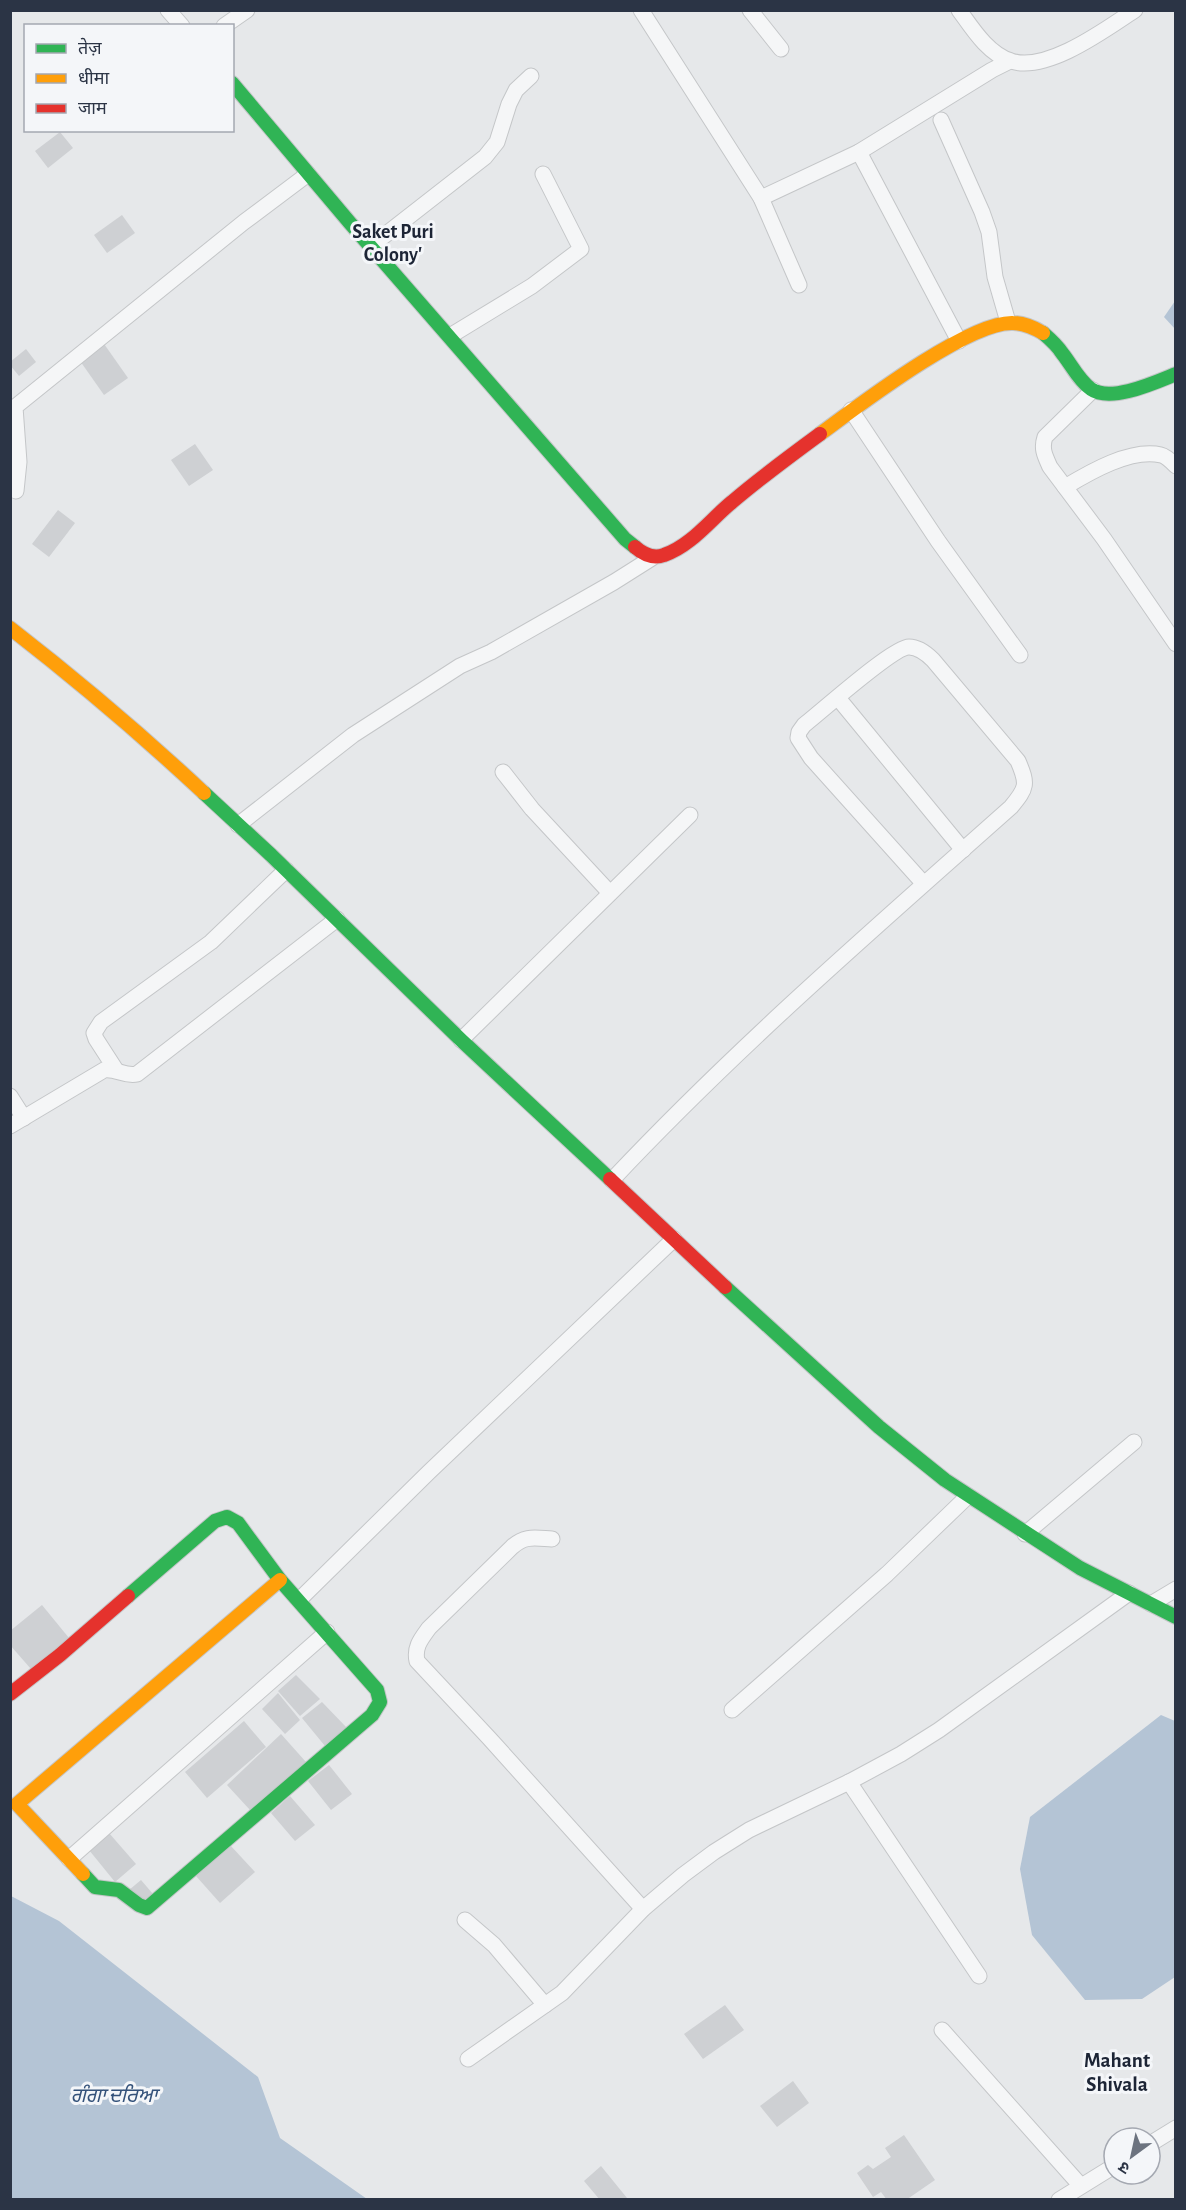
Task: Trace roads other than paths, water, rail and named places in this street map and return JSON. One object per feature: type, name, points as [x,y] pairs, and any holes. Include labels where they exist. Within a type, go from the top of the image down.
[{"type":"street","points":[[168,10],[180,24]]},
{"type":"street","points":[[227,24],[247,10]]},
{"type":"street","points":[[641,10],[761,198],[799,285]]},
{"type":"street","points":[[750,10],[781,49]]},
{"type":"street","points":[[958,10],[993,51],[1010,61],[1025,63],[1045,61],[1079,45],[1135,10]]},
{"type":"street","points":[[761,198],[859,152],[1010,61]]},
{"type":"street","points":[[371,246],[485,157],[497,142],[516,90],[531,76]]},
{"type":"street","points":[[234,85],[625,539],[640,552],[652,558]]},
{"type":"street","points":[[941,120],[986,222],[995,277],[1008,322]]},
{"type":"street","points":[[859,152],[959,340]]},
{"type":"street","points":[[16,491],[19,462],[13,404],[308,174]]},
{"type":"street","points":[[450,336],[532,286],[581,249],[543,174]]},
{"type":"street","points":[[238,825],[353,735],[460,666],[491,652],[652,558],[666,555],[684,543],[736,498],[851,410],[959,340],[1008,322],[1024,322],[1040,328],[1054,341],[1093,390],[1104,393],[1127,391],[1176,374]]},
{"type":"street","points":[[1093,390],[1057,424],[1042,447],[1050,467],[1104,539],[1176,644]]},
{"type":"street","points":[[851,410],[938,541],[1020,655]]},
{"type":"street","points":[[1065,487],[1101,466],[1148,454],[1163,455],[1176,466]]},
{"type":"street","points":[[10,628],[58,665],[151,744],[286,870],[461,1040],[879,1427],[945,1480],[1025,1534],[1080,1568],[1176,1617]]},
{"type":"street","points":[[612,1180],[670,1119],[766,1025],[1011,807],[1024,791],[1026,778],[1018,761],[933,660],[922,651],[909,647],[889,657],[804,725],[798,738],[811,758],[924,884]]},
{"type":"street","points":[[838,698],[963,850]]},
{"type":"street","points":[[503,772],[532,809],[610,893]]},
{"type":"street","points":[[461,1040],[690,815]]},
{"type":"street","points":[[116,1070],[94,1033],[101,1022],[211,942],[286,870]]},
{"type":"street","points":[[10,1126],[104,1070],[116,1070],[126,1075],[137,1074],[337,919]]},
{"type":"street","points":[[10,1096],[24,1118]]},
{"type":"street","points":[[299,1600],[429,1472],[674,1239]]},
{"type":"street","points":[[1025,1534],[1134,1442]]},
{"type":"street","points":[[732,1710],[887,1574],[968,1496]]},
{"type":"street","points":[[10,1694],[60,1655],[220,1518],[227,1517],[238,1523],[280,1580],[377,1690],[380,1702],[372,1715],[147,1908],[140,1906],[121,1891],[95,1887],[14,1806],[280,1580]]},
{"type":"street","points":[[552,1539],[528,1538],[520,1540],[512,1547],[429,1629],[415,1652],[417,1661],[643,1909]]},
{"type":"street","points":[[1151,1604],[1176,1589]]},
{"type":"street","points":[[468,2059],[545,2005],[589,1967],[643,1909],[683,1875],[741,1835],[901,1754],[939,1730],[1130,1593]]},
{"type":"street","points":[[69,1859],[327,1632]]},
{"type":"street","points":[[849,1782],[979,1976]]},
{"type":"street","points":[[465,1920],[494,1945],[545,2005]]},
{"type":"street","points":[[942,2031],[1081,2186]]},
{"type":"street","points":[[1162,2137],[1176,2128]]},
{"type":"street","points":[[1059,2199],[1102,2173]]},
{"type":"water","points":[[1175,301],[1176,329],[1164,317]]},
{"type":"water","points":[[1161,1715],[1175,1721],[1175,1977],[1142,1999],[1085,2000],[1032,1935],[1020,1869],[1030,1817]]},
{"type":"water","name":"ਗੰਗਾ ਦਰਿਆ","points":[[11,1896],[59,1921],[258,2077],[280,2138],[367,2199],[11,2199]]},
{"type":"district","name":"Saket Puri Colony'","points":[[393,244]]},
{"type":"district","name":"Mahant Shivala","points":[[1117,2072]]}]
